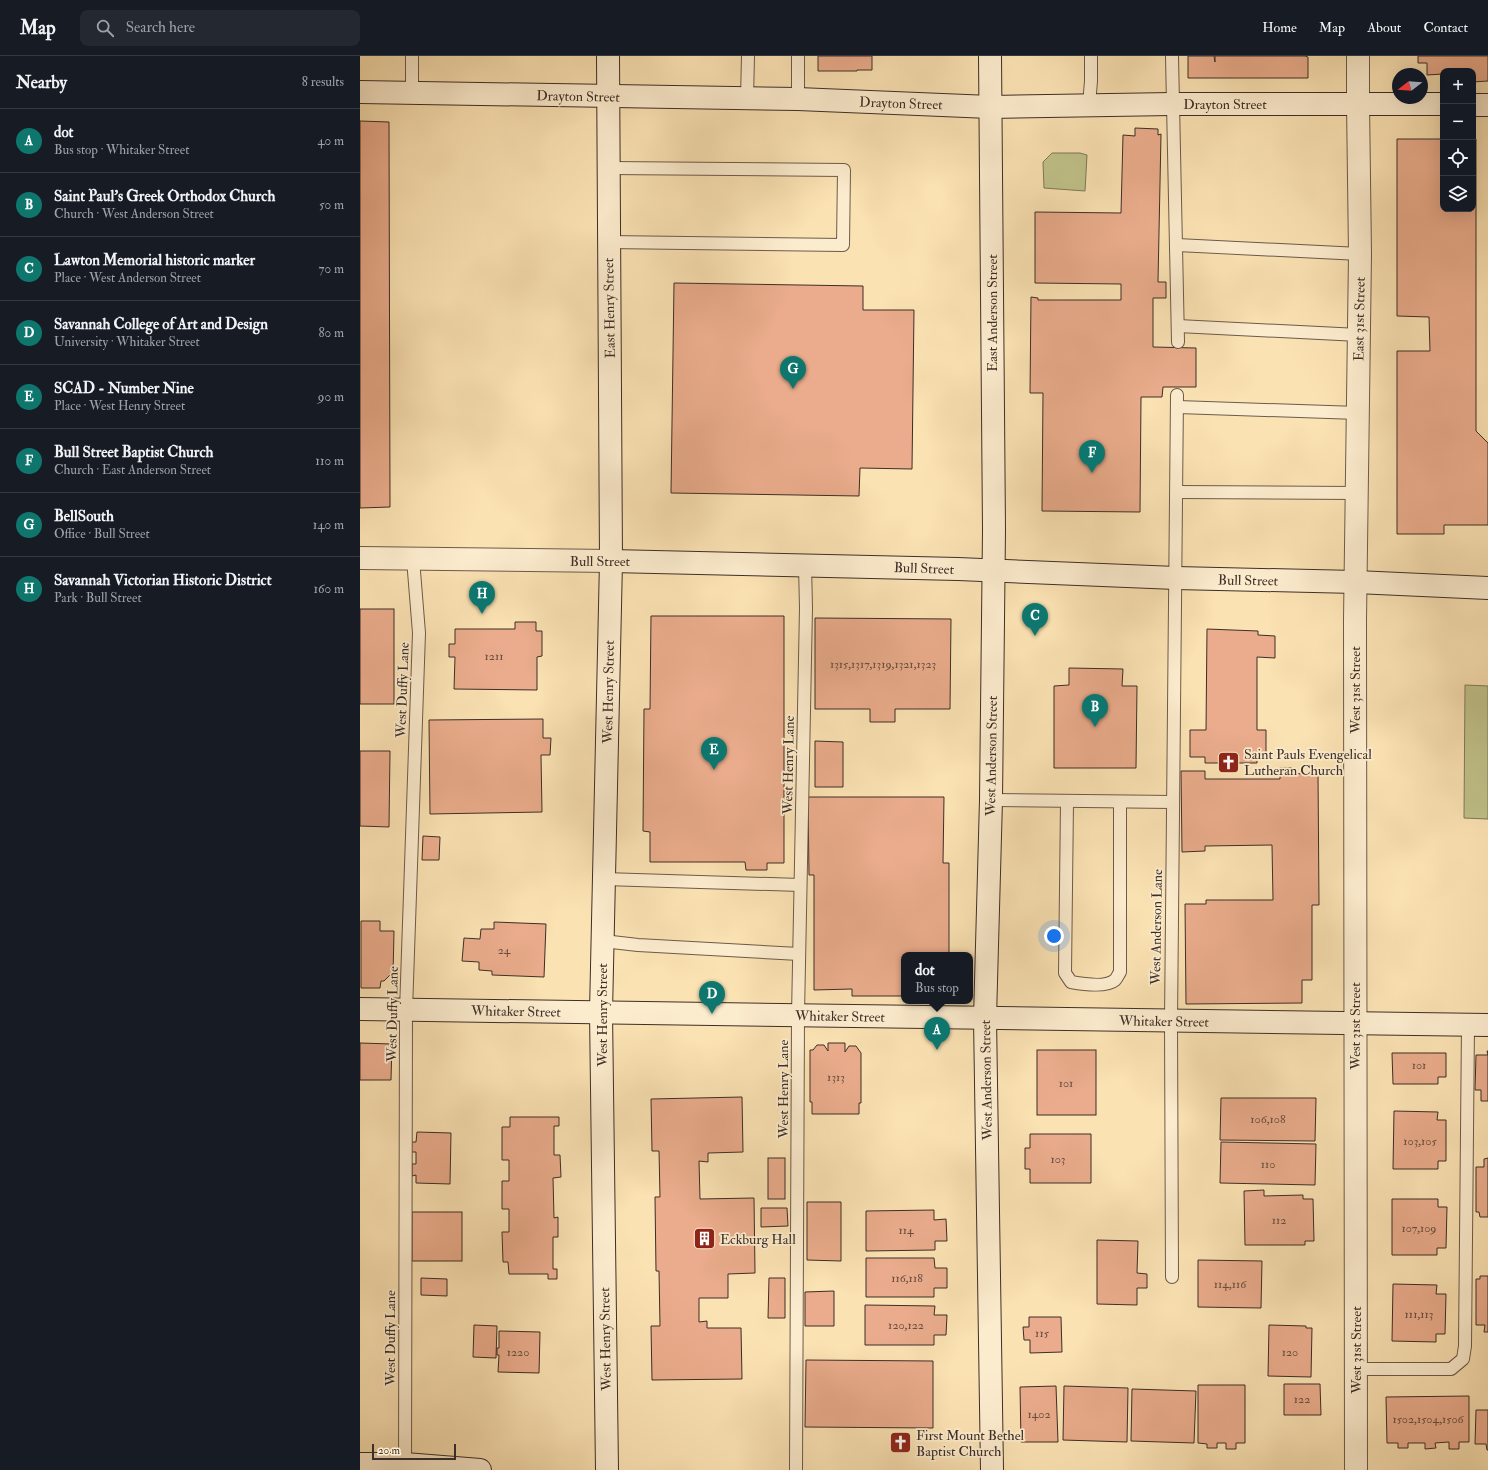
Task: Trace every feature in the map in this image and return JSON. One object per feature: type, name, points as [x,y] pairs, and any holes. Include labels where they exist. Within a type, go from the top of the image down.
[{"type":"main road","name":"East Henry Street","points":[[608,56],[607,96],[611,561]]},
{"type":"main road","name":"East Anderson Street","points":[[990,56],[994,530],[993,571]]},
{"type":"main road","name":"East 31st Street","points":[[1356,582],[1360,254],[1358,56]]},
{"type":"main road","name":"Drayton Street","points":[[360,92],[798,99],[990,106],[1358,103],[1440,104]]},
{"type":"main road","points":[[1476,105],[1488,105]]},
{"type":"main road","name":"Bull Street","points":[[360,558],[805,565],[1176,578],[1356,582],[1488,588]]},
{"type":"main road","name":"West Henry Street","points":[[607,1470],[601,1012],[611,561]]},
{"type":"main road","name":"West Anderson Street","points":[[992,1470],[985,1018],[991,800],[993,571]]},
{"type":"main road","name":"West 31st Street","points":[[1356,582],[1356,1470]]},
{"type":"main road","name":"Whitaker Street","points":[[360,1009],[1478,1025]]},
{"type":"main road","points":[[360,1464],[480,1470]]},
{"type":"lane","points":[[412,56],[412,94]]},
{"type":"lane","points":[[747,98],[748,56]]},
{"type":"lane","points":[[798,56],[798,99]]},
{"type":"lane","points":[[1089,105],[1092,81],[1091,56]]},
{"type":"lane","points":[[1172,56],[1178,342]]},
{"type":"lane","points":[[608,168],[844,170],[843,245],[608,242]]},
{"type":"lane","points":[[1177,245],[1360,254]]},
{"type":"lane","points":[[1178,326],[1359,335]]},
{"type":"lane","name":"West Anderson Lane","points":[[1172,1277],[1170,1021],[1177,401],[1358,413]]},
{"type":"lane","points":[[1177,492],[1357,493]]},
{"type":"lane","name":"West Duffy Lane","points":[[405,1467],[406,1010],[419,633],[413,559]]},
{"type":"lane","name":"West Henry Lane","points":[[796,1470],[798,1015],[805,565]]},
{"type":"lane","points":[[991,800],[1173,802]]},
{"type":"lane","points":[[1067,802],[1065,973],[1071,982],[1089,984],[1107,984],[1114,981],[1120,972],[1120,802]]},
{"type":"lane","points":[[604,879],[800,885]]},
{"type":"lane","points":[[603,941],[638,946],[799,954]]},
{"type":"lane","points":[[1356,1369],[1451,1369],[1463,1359],[1465,1346],[1478,1025]]},
{"type":"green space","points":[[1052,153],[1080,153],[1087,155],[1085,191],[1044,188],[1043,162]]},
{"type":"green space","points":[[1465,685],[1488,686],[1488,819],[1464,818]]},
{"type":"building","points":[[818,56],[872,56],[872,70],[818,71]]},
{"type":"building","points":[[1188,56],[1214,56],[1215,62],[1215,56],[1305,56],[1308,57],[1308,78],[1188,78]]},
{"type":"building","points":[[1418,56],[1488,56],[1488,81],[1476,82],[1476,68],[1440,68],[1440,74],[1428,75],[1427,63],[1418,63]]},
{"type":"building","points":[[360,121],[389,122],[390,507],[360,508]]},
{"type":"building","points":[[1135,128],[1158,129],[1158,135],[1161,134],[1158,282],[1166,282],[1166,298],[1153,298],[1153,347],[1196,348],[1196,387],[1163,387],[1162,397],[1141,397],[1140,512],[1042,511],[1043,393],[1030,393],[1031,297],[1038,298],[1038,300],[1121,300],[1121,284],[1035,283],[1035,212],[1121,213],[1123,135],[1135,136]]},
{"type":"building","points":[[1397,139],[1440,139],[1440,212],[1476,212],[1476,431],[1488,443],[1488,525],[1444,525],[1444,534],[1397,534],[1397,351],[1430,351],[1429,317],[1397,316]]},
{"type":"building","points":[[674,283],[863,286],[863,310],[914,310],[912,469],[860,468],[859,496],[671,493]]},
{"type":"building","points":[[360,609],[394,609],[394,704],[360,704]]},
{"type":"building","points":[[651,616],[784,616],[784,863],[767,863],[767,870],[746,870],[745,862],[650,862],[650,832],[643,831],[644,709],[650,709]]},
{"type":"building","points":[[815,618],[951,619],[950,709],[895,709],[895,722],[870,722],[870,709],[815,709]]},
{"type":"building","points":[[515,622],[536,622],[536,631],[542,631],[542,656],[537,657],[537,690],[454,689],[455,657],[449,657],[449,644],[455,644],[455,629],[515,629]]},
{"type":"building","points":[[1207,629],[1258,631],[1258,635],[1275,636],[1275,658],[1257,657],[1257,730],[1266,730],[1266,758],[1257,758],[1257,763],[1205,763],[1205,757],[1190,757],[1190,730],[1206,730]]},
{"type":"building","points":[[1069,668],[1123,669],[1122,686],[1137,686],[1136,768],[1054,768],[1054,686],[1069,685]]},
{"type":"building","points":[[543,719],[543,738],[551,738],[550,755],[541,755],[542,812],[430,814],[429,720]]},
{"type":"building","points":[[815,741],[843,742],[843,787],[815,787]]},
{"type":"building","points":[[360,751],[390,751],[389,827],[360,826]]},
{"type":"building","points":[[1280,768],[1292,768],[1293,774],[1318,773],[1319,905],[1312,905],[1312,980],[1302,980],[1302,1003],[1186,1004],[1185,904],[1206,904],[1206,900],[1273,900],[1272,845],[1205,846],[1205,851],[1182,852],[1181,771],[1205,771],[1205,779],[1280,779]]},
{"type":"building","points":[[808,797],[944,797],[943,863],[949,863],[949,952],[901,952],[901,996],[852,996],[852,989],[814,990],[814,875],[809,875]]},
{"type":"building","points":[[423,836],[440,837],[439,860],[422,860]]},
{"type":"building","points":[[361,921],[380,921],[380,931],[394,931],[393,975],[390,975],[384,981],[381,981],[380,988],[361,988]]},
{"type":"building","points":[[494,922],[546,924],[544,977],[492,975],[492,971],[479,970],[479,962],[462,961],[464,938],[480,939],[481,929],[494,929]]},
{"type":"building","points":[[360,1043],[392,1044],[391,1080],[360,1080]]},
{"type":"building","points":[[828,1043],[845,1043],[845,1052],[849,1046],[856,1046],[861,1053],[861,1103],[859,1103],[859,1114],[812,1114],[812,1102],[810,1102],[810,1050],[813,1050],[817,1045],[824,1045],[828,1051]]},
{"type":"building","points":[[1037,1050],[1096,1050],[1096,1115],[1037,1115]]},
{"type":"building","points":[[1392,1053],[1446,1053],[1446,1077],[1438,1077],[1438,1084],[1393,1084]]},
{"type":"building","points":[[1476,1055],[1488,1055],[1488,1101],[1481,1101],[1481,1090],[1475,1090]]},
{"type":"building","name":"Eckburg Hall","points":[[742,1097],[743,1152],[708,1153],[708,1162],[699,1161],[700,1199],[754,1198],[755,1273],[728,1274],[728,1298],[699,1298],[699,1322],[707,1321],[707,1328],[741,1328],[742,1379],[652,1380],[651,1326],[660,1326],[659,1271],[656,1271],[655,1197],[660,1197],[659,1151],[652,1151],[651,1099]]},
{"type":"building","points":[[1221,1098],[1316,1098],[1315,1141],[1220,1140]]},
{"type":"building","points":[[1394,1111],[1438,1112],[1437,1120],[1446,1120],[1446,1161],[1438,1161],[1438,1169],[1393,1169]]},
{"type":"building","points":[[510,1117],[559,1117],[559,1126],[554,1126],[554,1155],[560,1155],[561,1177],[553,1178],[554,1218],[558,1217],[558,1237],[553,1237],[553,1269],[557,1269],[557,1279],[548,1279],[548,1274],[509,1274],[508,1262],[503,1262],[502,1232],[509,1232],[509,1209],[502,1209],[502,1181],[509,1181],[509,1160],[502,1160],[502,1127],[510,1127]]},
{"type":"building","points":[[417,1132],[451,1133],[450,1184],[416,1183],[416,1175],[412,1176],[412,1164],[416,1164],[416,1152],[411,1152],[411,1142],[416,1142]]},
{"type":"building","points":[[1030,1134],[1091,1134],[1091,1183],[1030,1183],[1030,1169],[1025,1169],[1025,1148],[1030,1148]]},
{"type":"building","points":[[1221,1142],[1316,1144],[1315,1185],[1220,1183]]},
{"type":"building","points":[[768,1158],[785,1158],[785,1199],[768,1199]]},
{"type":"building","points":[[1488,1158],[1488,1217],[1480,1217],[1479,1212],[1476,1212],[1476,1167],[1484,1167],[1484,1159]]},
{"type":"building","points":[[1264,1190],[1264,1196],[1303,1195],[1303,1199],[1313,1199],[1314,1241],[1305,1241],[1305,1245],[1245,1245],[1244,1191]]},
{"type":"building","points":[[1392,1199],[1438,1199],[1438,1207],[1447,1207],[1446,1248],[1437,1248],[1437,1255],[1392,1255]]},
{"type":"building","points":[[807,1202],[841,1202],[841,1261],[807,1260]]},
{"type":"building","points":[[761,1208],[787,1208],[788,1226],[761,1227]]},
{"type":"building","points":[[934,1210],[934,1220],[946,1219],[947,1241],[935,1241],[935,1250],[866,1251],[866,1211]]},
{"type":"building","points":[[412,1212],[462,1212],[462,1261],[412,1261]]},
{"type":"building","points":[[1097,1240],[1138,1241],[1137,1273],[1147,1274],[1147,1288],[1137,1288],[1137,1305],[1097,1304]]},
{"type":"building","points":[[866,1258],[934,1258],[935,1268],[947,1268],[947,1288],[934,1288],[934,1297],[866,1297]]},
{"type":"building","points":[[1198,1260],[1262,1261],[1261,1308],[1198,1307]]},
{"type":"building","points":[[1480,1276],[1488,1276],[1488,1332],[1484,1332],[1485,1325],[1476,1325],[1476,1279],[1480,1279]]},
{"type":"building","points":[[421,1278],[447,1279],[447,1296],[421,1295]]},
{"type":"building","points":[[769,1278],[785,1278],[785,1318],[768,1318]]},
{"type":"building","points":[[1393,1284],[1437,1285],[1436,1294],[1446,1294],[1445,1334],[1436,1334],[1436,1342],[1392,1341]]},
{"type":"building","points":[[834,1291],[834,1326],[805,1326],[805,1292]]},
{"type":"building","points":[[865,1305],[935,1306],[934,1315],[947,1315],[946,1335],[934,1335],[934,1345],[865,1345]]},
{"type":"building","points":[[1029,1317],[1061,1317],[1062,1352],[1030,1353],[1030,1340],[1024,1340],[1023,1327],[1029,1327]]},
{"type":"building","points":[[474,1325],[497,1326],[496,1358],[473,1357]]},
{"type":"building","points":[[1269,1325],[1306,1326],[1306,1328],[1312,1328],[1311,1377],[1268,1376]]},
{"type":"building","points":[[499,1331],[540,1332],[539,1373],[498,1372],[499,1355],[497,1355],[497,1348],[499,1348]]},
{"type":"building","points":[[806,1360],[933,1361],[933,1428],[805,1427]]},
{"type":"building","points":[[1284,1384],[1320,1384],[1321,1415],[1284,1415]]},
{"type":"building","points":[[1198,1385],[1245,1385],[1245,1443],[1236,1443],[1236,1449],[1226,1449],[1226,1443],[1217,1443],[1217,1448],[1207,1448],[1207,1444],[1198,1443]]},
{"type":"building","points":[[1056,1386],[1058,1442],[1021,1442],[1020,1387]]},
{"type":"building","points":[[1064,1386],[1128,1388],[1127,1442],[1063,1440]]},
{"type":"building","points":[[1132,1389],[1196,1391],[1194,1443],[1131,1441]]},
{"type":"building","points":[[1469,1396],[1469,1442],[1459,1442],[1459,1449],[1449,1449],[1449,1442],[1435,1443],[1436,1448],[1425,1449],[1425,1443],[1408,1443],[1408,1448],[1398,1448],[1398,1443],[1387,1443],[1386,1397]]},
{"type":"building","points":[[1476,1410],[1488,1410],[1488,1450],[1486,1444],[1475,1444]]},
{"type":"place","name":"BellSouth","points":[[793,389]]},
{"type":"place","name":"Bull Street Baptist Church","points":[[1092,473]]},
{"type":"place","name":"Savannah Victorian Historic District","points":[[482,614]]},
{"type":"place","name":"Lawton Memorial historic marker","points":[[1035,636]]},
{"type":"place","name":"Saint Paul's Greek Orthodox Church","points":[[1095,727]]},
{"type":"place","name":"Saint Pauls Evengelical Lutheran Church","points":[[1229,762]]},
{"type":"place","name":"SCAD - Number Nine","points":[[714,770]]},
{"type":"place","name":"Savannah College of Art and Design","points":[[712,1014]]},
{"type":"place","name":"dot","points":[[937,1050]]},
{"type":"place","name":"Eckburg Hall","points":[[705,1239]]},
{"type":"place","name":"First Mount Bethel Baptist Church","points":[[901,1443]]}]
